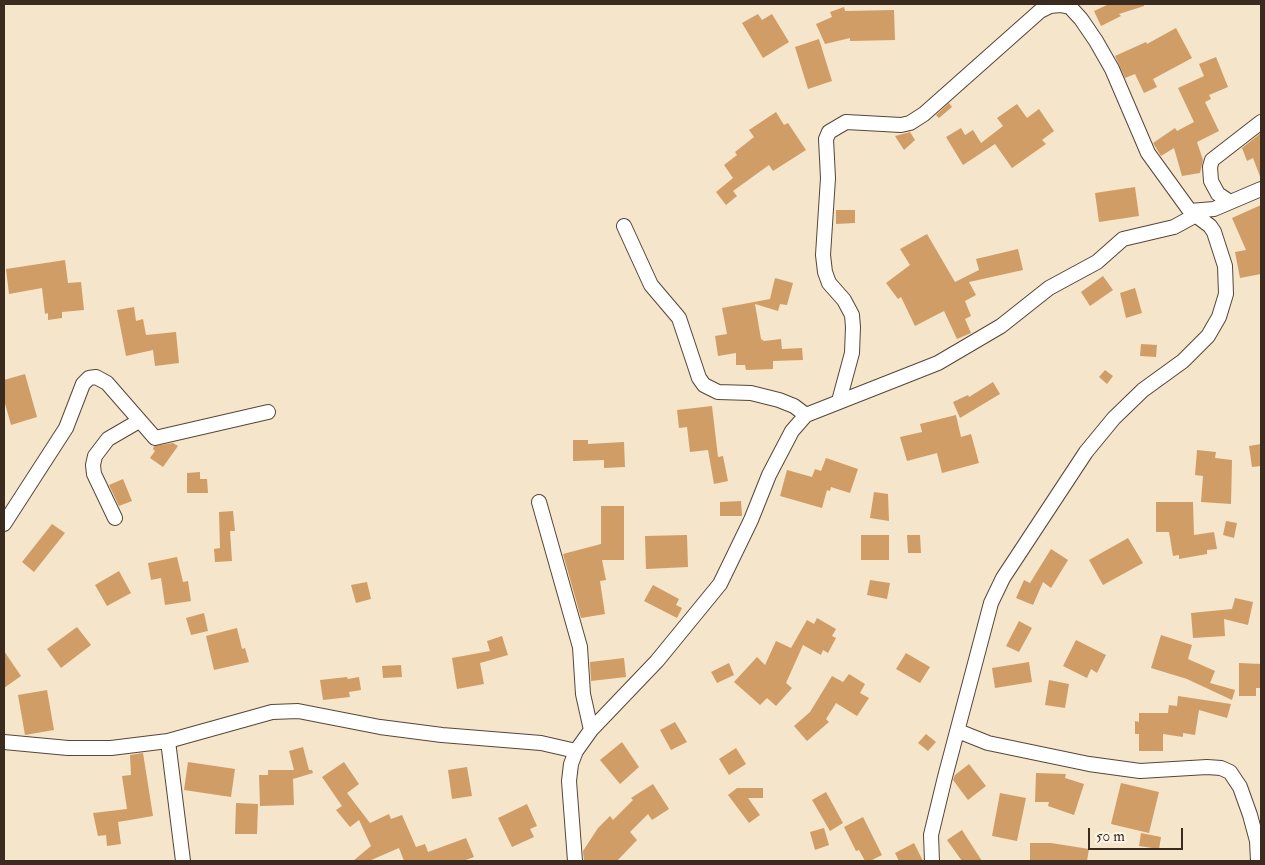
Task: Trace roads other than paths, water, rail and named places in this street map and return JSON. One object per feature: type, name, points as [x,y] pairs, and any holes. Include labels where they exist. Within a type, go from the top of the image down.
[{"type":"street","points":[[839,401],[852,353],[853,327],[852,315],[844,300],[829,283],[825,272],[823,255],[828,178],[826,139],[828,132],[846,122],[901,125],[916,119],[1040,11],[1050,6],[1060,4],[1070,7],[1081,19],[1096,40],[1112,69],[1148,153],[1193,213],[1210,226],[1219,241]]},
{"type":"street","points":[[1226,204],[1211,181],[1210,167],[1212,160],[1261,122]]},
{"type":"street","points":[[575,861],[570,781],[571,764],[576,751],[590,730],[657,661],[720,584],[751,520],[769,475],[792,431],[806,415],[908,376],[967,347],[1001,326],[1049,288],[1097,262],[1123,239],[1174,227],[1193,213],[1207,211],[1261,190]]},
{"type":"street","points":[[932,861],[931,835],[991,603],[1002,578],[1086,452],[1114,418],[1143,390],[1183,360],[1202,342],[1219,317],[1226,294],[1225,266],[1219,241],[1218,218],[1226,204]]},
{"type":"street","points":[[624,226],[651,285],[678,318],[699,378],[704,385],[718,392],[751,394],[779,400],[794,406],[806,415]]},
{"type":"street","points":[[4,524],[66,428],[83,384],[89,378],[96,377],[107,383],[155,438],[268,412]]},
{"type":"street","points":[[115,518],[94,474],[95,456],[108,439],[139,421]]},
{"type":"street","points":[[539,502],[580,647],[583,694],[590,730]]},
{"type":"street","points":[[4,742],[68,748],[112,748],[168,741],[272,712],[298,711],[380,727],[442,735],[541,743],[576,751]]},
{"type":"street","points":[[958,731],[988,743],[1089,764],[1140,771],[1221,768],[1230,772],[1240,787],[1257,840],[1258,861]]},
{"type":"street","points":[[168,741],[183,861]]}]
